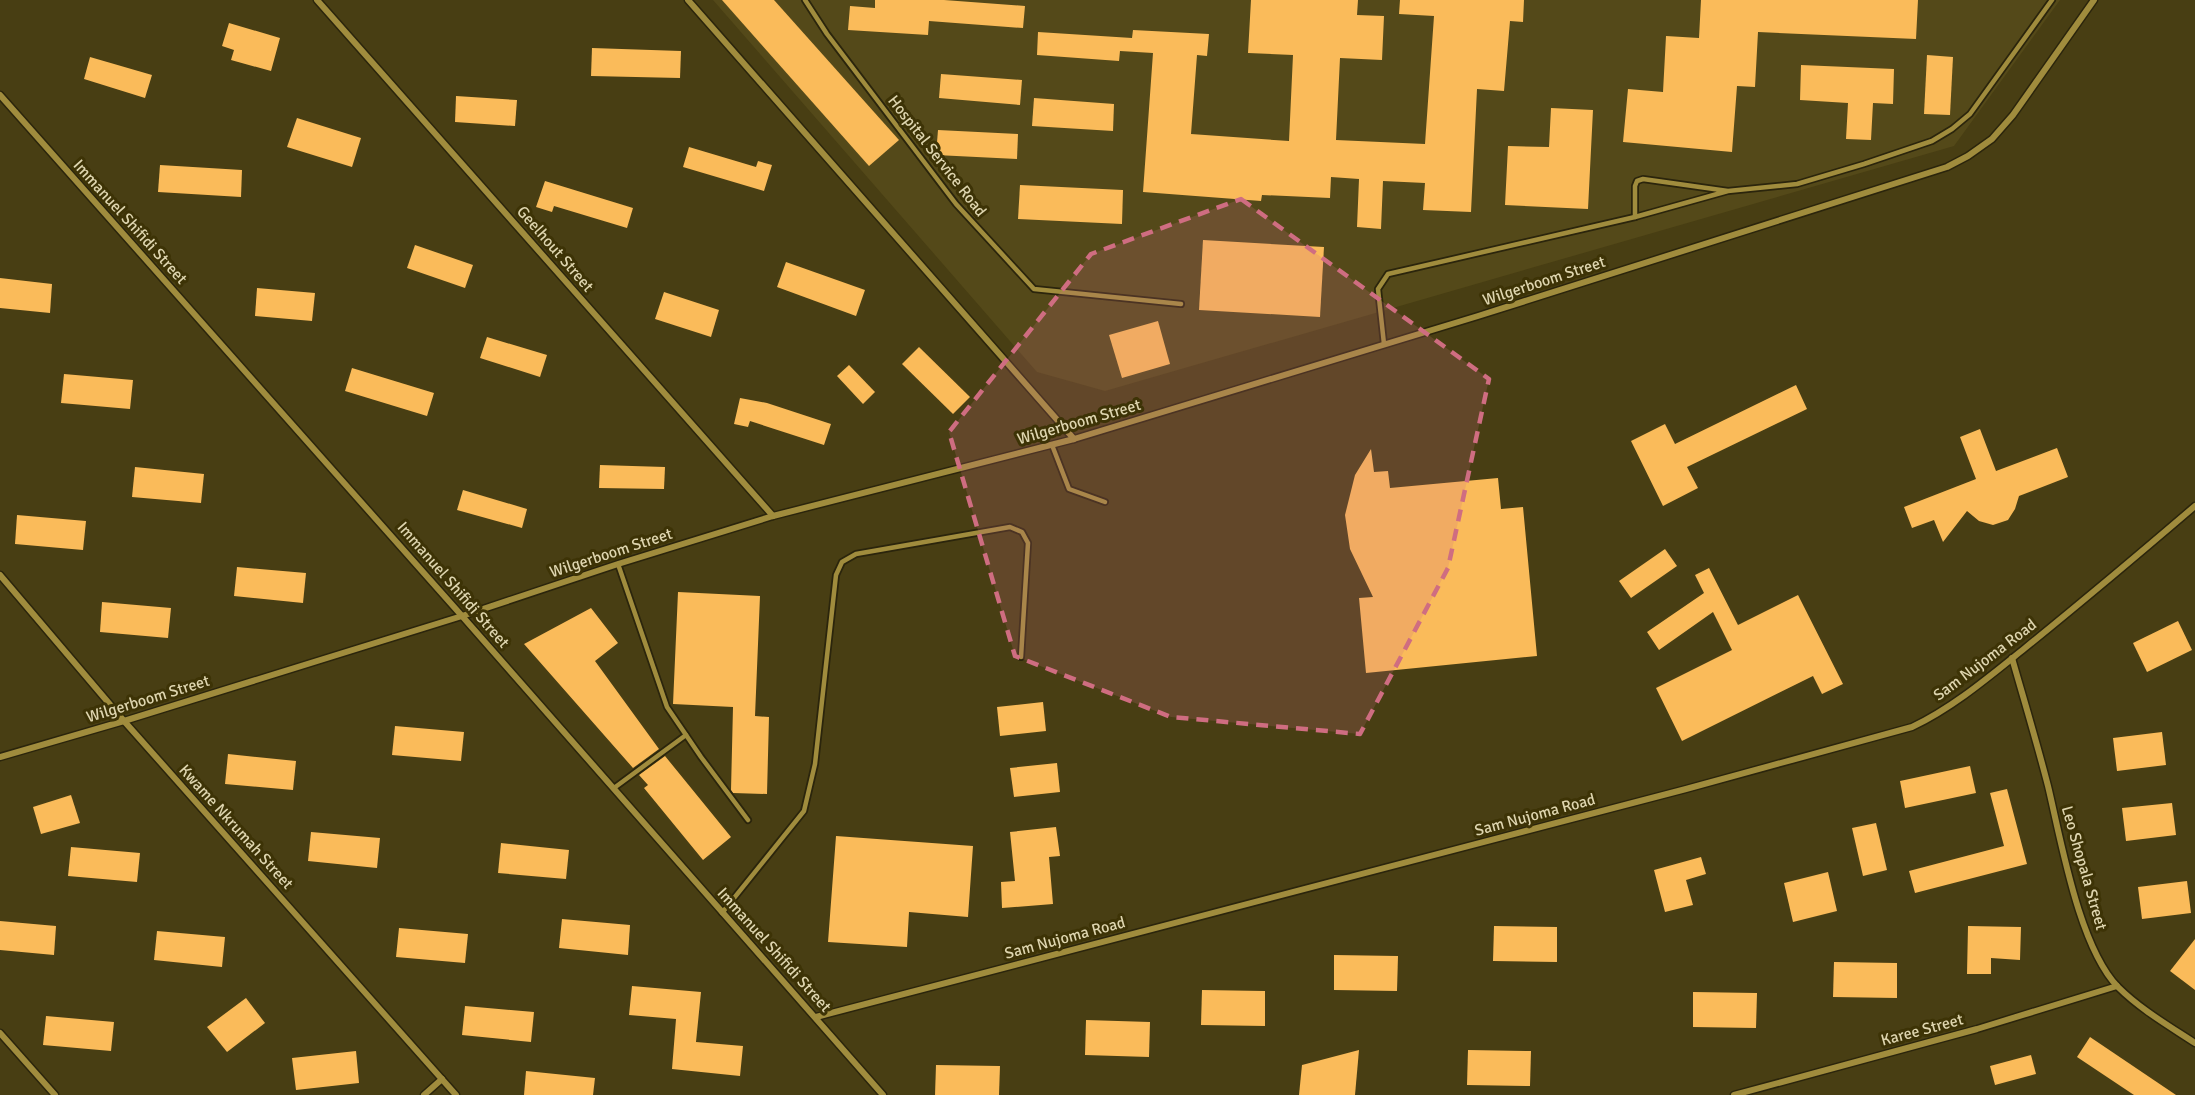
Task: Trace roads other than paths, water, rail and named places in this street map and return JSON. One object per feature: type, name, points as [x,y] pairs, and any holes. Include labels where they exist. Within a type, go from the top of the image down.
[{"type":"street","name":"Geelhout Street","points":[[317,0],[773,516]]},
{"type":"street","points":[[688,0],[1074,439]]},
{"type":"street","name":"Wilgerboom Street","points":[[0,757],[462,616],[773,516],[1074,439],[1947,167],[1992,139],[2006,123],[2094,0]]},
{"type":"street","name":"Immanuel Shifidi Street","points":[[0,95],[883,1095]]},
{"type":"street","name":"Sam Nujoma Road","points":[[816,1017],[1894,733],[1931,718],[2012,658],[2096,591],[2195,506]]},
{"type":"street","name":"Kwame Nkrumah Street","points":[[0,575],[124,721],[456,1095]]},
{"type":"street","name":"Leo Shopala Street","points":[[2012,658],[2088,936],[2117,986],[2149,1013],[2195,1043]]},
{"type":"street","name":"Karee Street","points":[[1734,1095],[1977,1029],[2117,986]]},
{"type":"street","points":[[0,1033],[55,1095]]},
{"type":"street","points":[[424,1095],[442,1079]]},
{"type":"lane","name":"Hospital Service Road","points":[[805,0],[827,34],[956,204],[1034,289],[1181,304]]},
{"type":"lane","points":[[1384,344],[1378,289],[1388,274],[1635,218],[1728,190],[1797,184],[1932,141],[1952,129],[1970,114],[2052,0]]},
{"type":"lane","points":[[1635,218],[1635,186],[1637,181],[1643,179],[1728,190]]},
{"type":"lane","points":[[1052,445],[1069,489],[1105,502]]},
{"type":"lane","points":[[722,913],[804,811],[815,764],[836,575],[842,562],[856,554],[1010,527],[1022,532],[1028,543],[1021,657]]},
{"type":"lane","points":[[618,564],[667,706],[747,819]]},
{"type":"lane","points":[[614,788],[686,735]]}]
